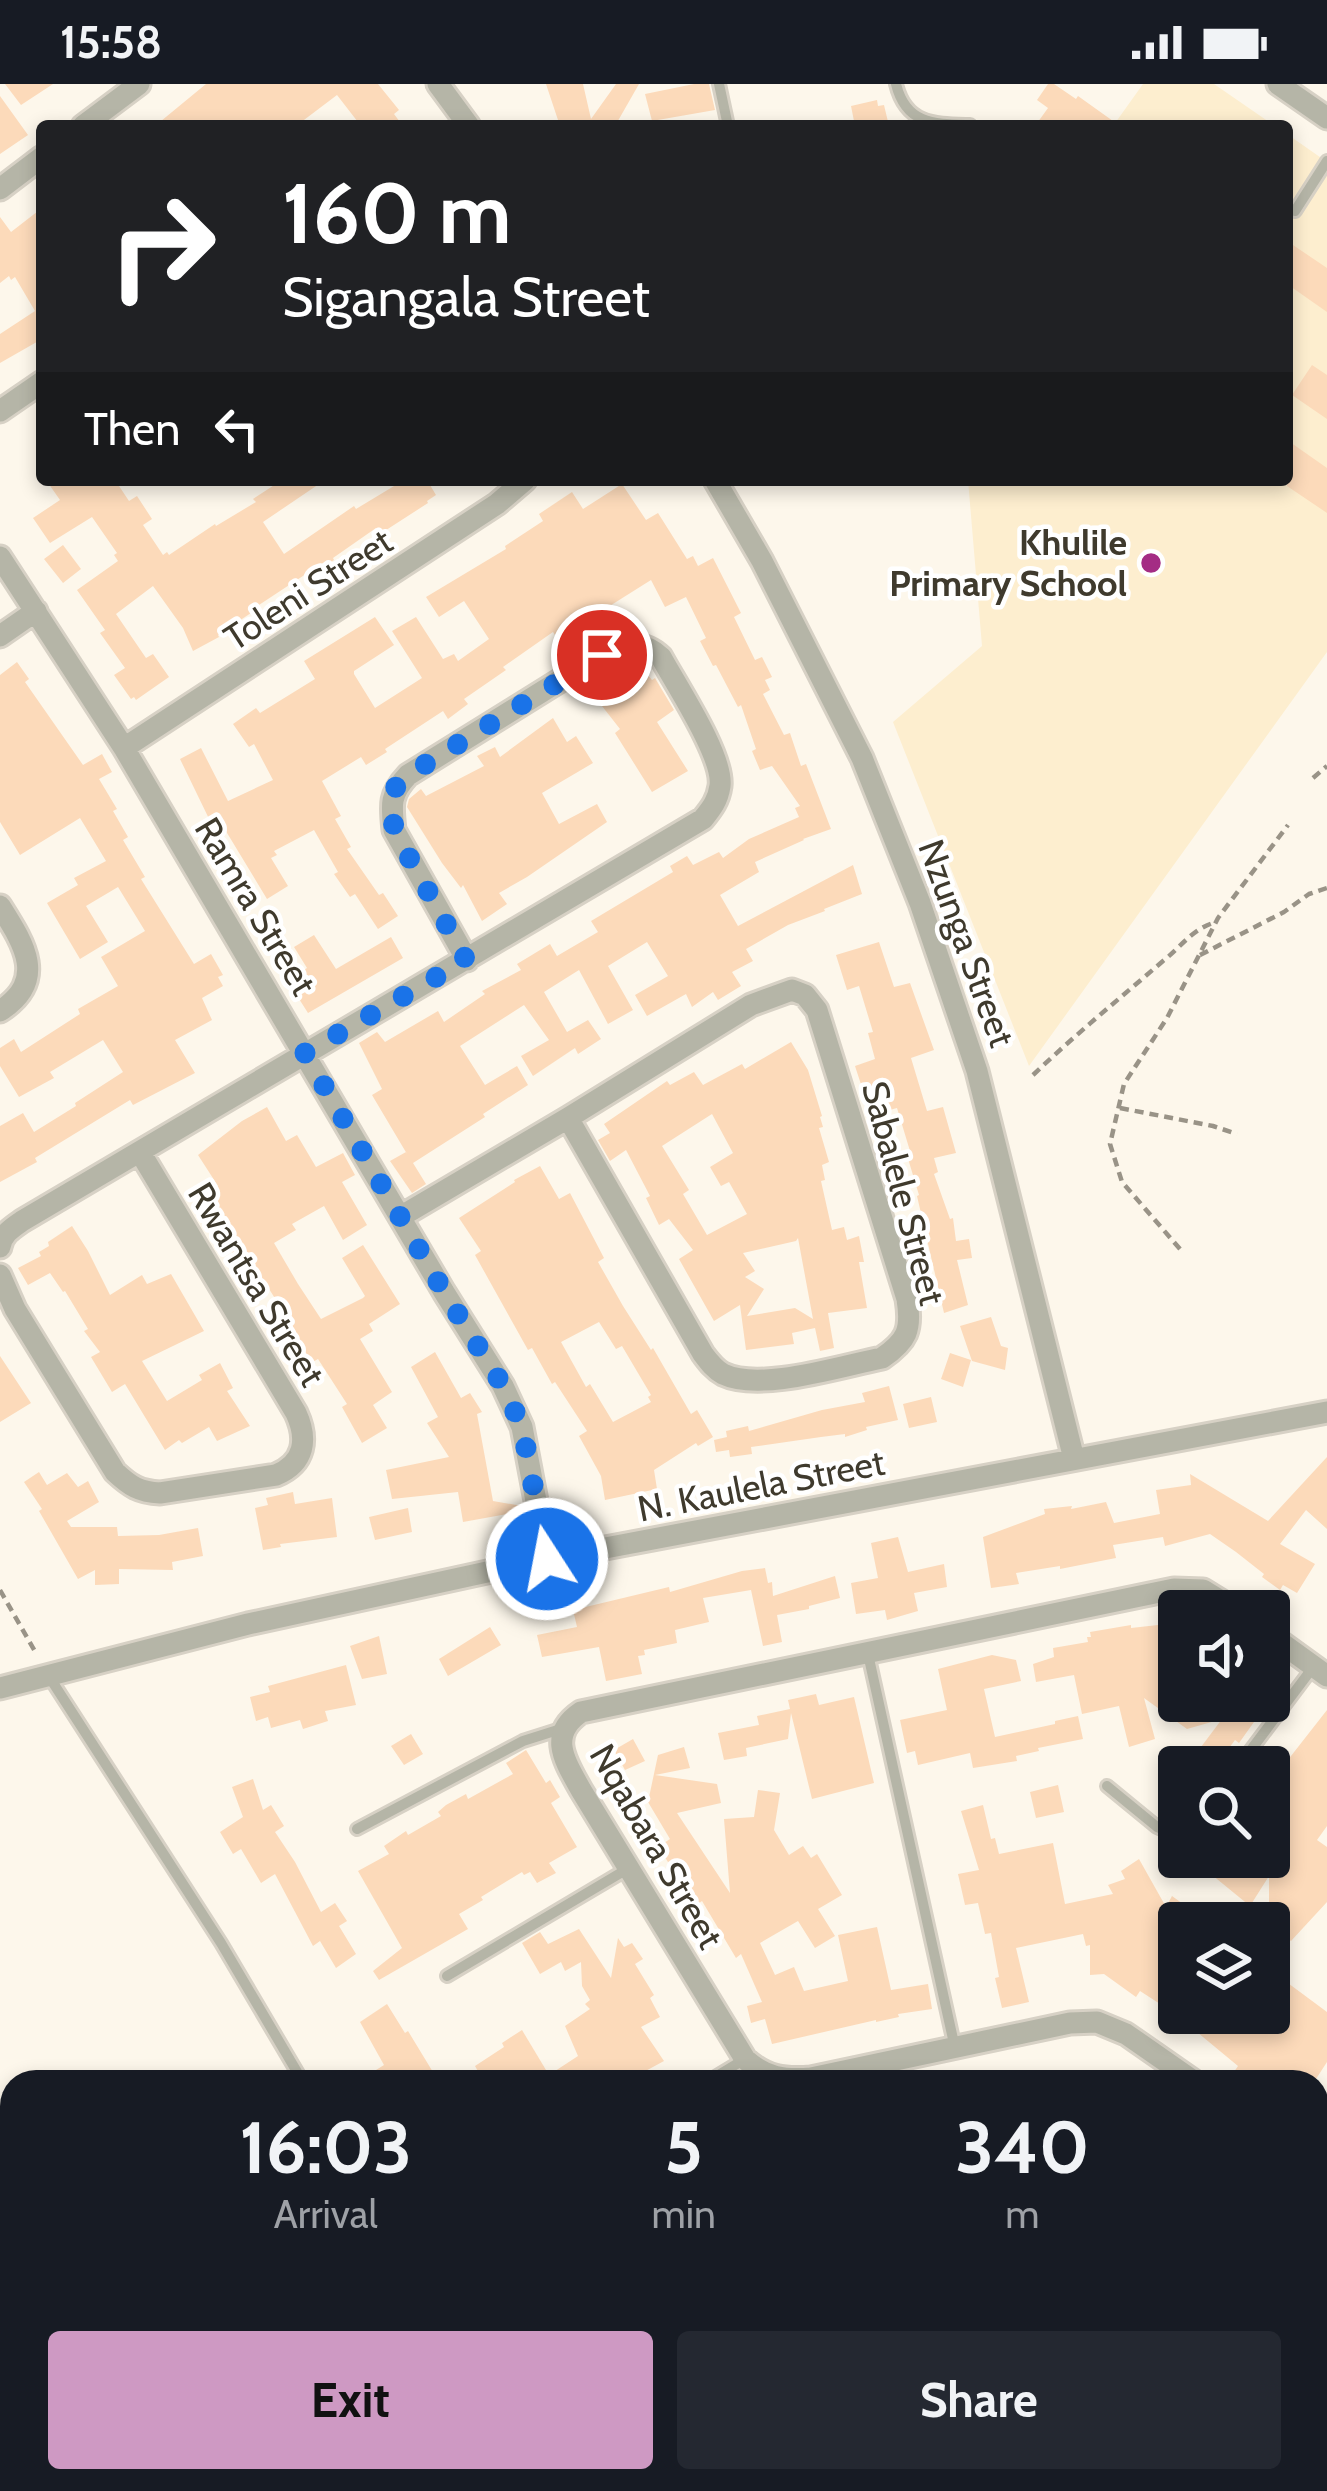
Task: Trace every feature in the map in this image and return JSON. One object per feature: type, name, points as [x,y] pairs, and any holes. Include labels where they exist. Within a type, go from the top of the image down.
[{"type":"street","points":[[91,120],[139,84]]},
{"type":"street","points":[[438,84],[465,120]]},
{"type":"street","points":[[1278,84],[1327,118]]},
{"type":"street","points":[[0,189],[36,162]]},
{"type":"street","points":[[0,411],[36,386]]},
{"type":"street","name":"Toleni Street","points":[[124,748],[518,486]]},
{"type":"street","name":"Nzunga Street","points":[[719,486],[862,758],[920,903],[977,1071],[1074,1459]]},
{"type":"street","name":"Ramra Street","points":[[0,557],[124,748],[503,1386],[522,1427],[547,1559]]},
{"type":"street","points":[[0,636],[36,611]]},
{"type":"street","points":[[0,1247],[1,1240],[22,1221],[466,960],[703,819],[716,804],[721,782],[718,761],[652,648],[638,644],[602,655],[408,775],[395,788],[394,830],[466,960]]},
{"type":"street","points":[[0,906],[23,943],[28,968],[27,982],[17,998],[0,1011]]},
{"type":"street","name":"Sabalele Street","points":[[400,1216],[751,1005],[792,990],[805,995],[817,1010],[907,1299],[906,1337],[882,1358],[835,1368],[765,1382],[724,1374],[703,1354],[568,1118]]},
{"type":"street","name":"Rwantsa Street","points":[[0,1275],[5,1292],[102,1452],[130,1486],[160,1493],[289,1469],[298,1461],[304,1438],[296,1413],[140,1152]]},
{"type":"street","name":"N. Kaulela Street","points":[[0,1688],[248,1624],[547,1559],[1327,1412]]},
{"type":"street","name":"Nqabara Street","points":[[1169,1590],[1203,1590]]},
{"type":"street","name":"Nqabara Street","points":[[746,2059],[567,1766],[561,1745],[564,1728],[581,1712],[1158,1592]]},
{"type":"street","points":[[1290,1649],[1320,1671]]},
{"type":"street","points":[[849,2070],[1097,2021],[1126,2034],[1178,2070]]},
{"type":"street","points":[[746,2059],[760,2070]]},
{"type":"lane","points":[[719,84],[727,120]]},
{"type":"lane","points":[[896,84],[900,102],[924,120]]},
{"type":"lane","points":[[1295,211],[1327,161]]},
{"type":"lane","points":[[868,1654],[955,2048]]},
{"type":"lane","points":[[1256,1746],[1320,1671]]},
{"type":"lane","points":[[48,1675],[221,1943],[296,2070]]},
{"type":"lane","points":[[357,1828],[523,1741],[564,1728]]},
{"type":"lane","points":[[1106,1786],[1158,1827]]},
{"type":"lane","points":[[447,1976],[628,1868]]},
{"type":"lane","points":[[727,2070],[746,2059]]},
{"type":"path","points":[[1313,778],[1327,766]]},
{"type":"path","points":[[1180,1249],[1122,1182],[1110,1144],[1124,1084],[1166,1018],[1216,922],[1288,825]]},
{"type":"path","points":[[1200,955],[1327,888]]},
{"type":"path","points":[[1033,1075],[1199,927],[1216,922]]},
{"type":"path","points":[[1118,1108],[1237,1134]]},
{"type":"path","points":[[0,1590],[48,1675]]},
{"type":"shaded area","points":[[1143,84],[1214,84],[1266,120],[1117,120]]},
{"type":"shaded area","name":"Khulile Primary School","points":[[1293,138],[1327,162],[1327,652],[1029,1066],[893,722],[982,646],[969,486],[1293,486]]},
{"type":"building","points":[[5,84],[53,84],[21,105]]},
{"type":"building","points":[[206,84],[378,84],[399,110],[394,114],[398,120],[356,120],[337,95],[304,120],[162,120]]},
{"type":"building","points":[[546,84],[583,84],[591,119],[616,84],[639,84],[618,120],[558,120]]},
{"type":"building","points":[[709,84],[715,110],[652,120],[645,94]]},
{"type":"building","points":[[1048,84],[1054,84],[1112,120],[1039,120],[1048,108],[1037,100]]},
{"type":"building","points":[[0,96],[28,135],[0,154]]},
{"type":"building","points":[[877,100],[878,106],[884,105],[888,120],[854,120],[851,106]]},
{"type":"building","points":[[36,213],[36,342],[0,363],[0,334],[35,311],[15,277],[0,283],[0,217],[11,232]]},
{"type":"building","points":[[1293,245],[1327,268],[1327,312],[1293,288]]},
{"type":"building","points":[[1312,365],[1327,375],[1327,419],[1293,396]]},
{"type":"building","points":[[1293,444],[1327,468],[1327,513],[1287,486],[1293,486]]},
{"type":"building","points":[[50,486],[119,486],[129,501],[137,496],[152,519],[143,525],[163,555],[169,555],[256,502],[253,499],[273,486],[316,486],[263,522],[284,554],[354,506],[394,486],[431,486],[436,495],[380,534],[376,528],[193,651],[153,586],[116,614],[146,658],[153,654],[169,677],[136,700],[114,675],[125,668],[77,590],[118,561],[117,553],[92,517],[50,543],[33,518],[60,500]]},
{"type":"building","points":[[623,486],[646,520],[658,513],[687,559],[693,556],[698,566],[713,558],[741,613],[734,617],[755,660],[762,657],[772,677],[765,680],[770,690],[763,694],[784,735],[790,733],[801,766],[806,764],[831,829],[755,862],[759,872],[720,895],[738,926],[853,865],[862,894],[788,925],[746,949],[753,961],[732,972],[741,986],[718,1000],[713,992],[692,1007],[686,994],[647,1016],[635,995],[668,976],[647,942],[608,966],[633,1010],[608,1024],[579,970],[544,992],[567,1032],[588,1020],[601,1039],[578,1054],[575,1048],[533,1076],[521,1056],[549,1040],[524,1005],[460,1046],[485,1085],[517,1066],[528,1085],[413,1163],[426,1184],[412,1193],[390,1161],[406,1152],[372,1095],[382,1089],[359,1043],[377,1032],[385,1042],[438,1011],[444,1022],[485,994],[482,991],[521,970],[517,964],[550,944],[557,956],[598,932],[591,921],[673,872],[670,866],[687,856],[693,865],[719,852],[723,858],[749,839],[799,817],[795,808],[800,806],[772,766],[760,770],[741,705],[738,707],[700,641],[706,638],[686,597],[665,607],[651,580],[559,641],[553,632],[464,699],[468,704],[448,719],[443,711],[366,765],[361,757],[322,781],[341,816],[335,819],[351,847],[347,849],[398,916],[378,929],[355,894],[350,897],[334,874],[338,872],[314,830],[274,851],[277,855],[271,858],[288,886],[267,899],[221,823],[213,827],[180,759],[201,748],[228,801],[273,780],[254,744],[249,747],[233,724],[315,679],[304,661],[375,617],[394,645],[354,674],[375,708],[422,678],[392,631],[416,617],[443,659],[454,654],[458,661],[489,639],[464,601],[439,617],[426,597],[506,549],[543,521],[539,514],[572,492],[583,509]]},
{"type":"building","points":[[63,545],[81,569],[63,583],[44,559]]},
{"type":"building","points":[[17,662],[29,679],[25,682],[83,765],[102,754],[112,772],[99,779],[117,809],[113,811],[128,837],[123,840],[145,877],[141,879],[194,964],[211,954],[223,975],[218,977],[223,986],[202,998],[212,1020],[175,1040],[195,1073],[133,1105],[130,1100],[0,1182],[0,1126],[23,1113],[34,1132],[123,1072],[103,1040],[50,1072],[54,1078],[19,1097],[0,1066],[0,1048],[14,1039],[21,1052],[118,986],[101,957],[145,931],[118,887],[86,906],[108,942],[80,959],[47,903],[78,885],[74,878],[106,861],[80,818],[20,855],[0,822],[0,675]]},
{"type":"building","points":[[637,662],[655,678],[674,710],[657,722],[688,771],[652,792],[615,733],[620,729],[591,692]]},
{"type":"building","points":[[553,718],[567,742],[576,736],[593,763],[542,793],[559,824],[597,804],[607,822],[499,893],[507,904],[482,921],[463,885],[461,888],[442,863],[407,807],[409,799],[421,789],[426,796],[484,766],[477,756],[495,747],[500,757]]},
{"type":"building","points":[[314,935],[336,969],[391,937],[403,958],[308,1013],[287,980],[307,968],[294,947]]},
{"type":"building","points":[[879,942],[894,987],[910,983],[934,1050],[911,1058],[927,1111],[943,1107],[956,1153],[934,1158],[938,1172],[934,1174],[953,1218],[956,1241],[969,1239],[972,1258],[957,1260],[968,1305],[944,1313],[897,1108],[871,1115],[855,1066],[875,1059],[868,1033],[873,1032],[859,986],[847,990],[836,955]]},
{"type":"building","points":[[791,1042],[808,1070],[829,1162],[822,1165],[825,1180],[821,1181],[832,1230],[844,1227],[847,1240],[859,1236],[864,1262],[859,1262],[867,1308],[828,1313],[834,1348],[820,1351],[815,1328],[792,1333],[794,1344],[746,1350],[740,1305],[714,1321],[679,1259],[693,1250],[669,1219],[659,1225],[626,1150],[610,1161],[598,1140],[610,1133],[604,1124],[667,1081],[670,1085],[694,1072],[703,1085],[742,1064],[745,1069]],"holes":[[[712,1114],[733,1153],[710,1167],[721,1186],[729,1182],[747,1214],[707,1235],[683,1194],[689,1190],[662,1146]],[[798,1238],[813,1319],[795,1308],[747,1316],[764,1289],[745,1277],[755,1271],[743,1253]]]},
{"type":"building","points":[[267,1107],[286,1141],[297,1135],[316,1167],[343,1153],[355,1175],[342,1182],[367,1225],[343,1240],[324,1206],[292,1224],[296,1230],[274,1243],[321,1319],[365,1296],[342,1258],[363,1245],[400,1304],[369,1324],[373,1331],[360,1339],[392,1392],[373,1405],[387,1428],[362,1443],[342,1407],[347,1404],[318,1359],[311,1363],[266,1284],[262,1286],[245,1260],[238,1263],[221,1233],[227,1229],[206,1193],[218,1186],[198,1155]]},
{"type":"building","points":[[540,1166],[559,1199],[570,1193],[604,1258],[598,1262],[623,1306],[691,1414],[697,1410],[713,1437],[654,1470],[657,1489],[605,1500],[601,1476],[579,1436],[587,1431],[532,1348],[528,1350],[475,1255],[481,1251],[459,1218]],"holes":[[[599,1322],[616,1349],[622,1346],[651,1402],[613,1422],[561,1342]]]},
{"type":"building","points":[[72,1226],[110,1295],[142,1275],[147,1284],[171,1274],[204,1331],[142,1361],[167,1401],[220,1363],[233,1388],[227,1391],[250,1426],[217,1441],[209,1427],[165,1450],[125,1384],[112,1392],[91,1357],[100,1352],[65,1291],[50,1273],[28,1285],[18,1268],[41,1256],[48,1242]]},
{"type":"building","points":[[991,1317],[1001,1346],[1008,1348],[1005,1370],[972,1361],[960,1326]]},
{"type":"building","points":[[435,1352],[461,1398],[470,1393],[482,1412],[477,1414],[493,1501],[522,1506],[523,1511],[463,1522],[458,1492],[392,1499],[386,1470],[449,1457],[427,1423],[438,1417],[411,1367]]},
{"type":"building","points":[[950,1353],[971,1360],[963,1387],[941,1379]]},
{"type":"building","points":[[0,1356],[31,1403],[0,1422]]},
{"type":"building","points":[[889,1386],[898,1420],[845,1437],[751,1447],[752,1454],[730,1457],[729,1450],[716,1452],[714,1440],[727,1437],[726,1431],[748,1426],[749,1431],[865,1402],[862,1393]]},
{"type":"building","points":[[931,1397],[937,1422],[909,1428],[903,1404]]},
{"type":"building","points":[[1327,1457],[1327,1529],[1306,1510],[1280,1544],[1315,1564],[1297,1593],[1283,1585],[1280,1590],[1210,1534],[1165,1546],[1163,1537],[1113,1545],[1116,1558],[1016,1573],[1019,1584],[991,1588],[983,1537],[1045,1514],[1044,1509],[1106,1502],[1114,1523],[1160,1514],[1156,1490],[1191,1485],[1190,1474],[1268,1521]]},
{"type":"building","points":[[39,1472],[47,1485],[67,1473],[78,1487],[88,1481],[99,1502],[67,1521],[71,1527],[117,1527],[118,1536],[198,1528],[203,1556],[172,1562],[173,1570],[119,1569],[119,1584],[95,1585],[95,1570],[78,1579],[24,1482]]},
{"type":"building","points":[[293,1492],[295,1504],[332,1498],[337,1537],[263,1550],[255,1508],[268,1505],[266,1498]]},
{"type":"building","points":[[408,1508],[412,1532],[375,1540],[369,1517]]},
{"type":"building","points":[[898,1537],[908,1572],[944,1564],[947,1587],[914,1593],[918,1611],[887,1620],[885,1610],[856,1614],[851,1583],[878,1578],[871,1543]]},
{"type":"building","points":[[765,1568],[773,1596],[835,1576],[840,1598],[777,1615],[782,1642],[763,1646],[751,1590],[703,1598],[709,1622],[675,1630],[677,1643],[644,1650],[645,1655],[638,1656],[642,1674],[606,1681],[599,1647],[542,1657],[537,1635],[577,1627],[573,1610]]},
{"type":"building","points":[[1158,1625],[1158,1708],[1144,1698],[1155,1739],[1129,1747],[1119,1706],[1082,1714],[1074,1675],[1036,1682],[1033,1664],[1054,1657],[1053,1648],[1088,1642],[1090,1632]]},
{"type":"building","points":[[490,1627],[501,1645],[448,1676],[439,1659]]},
{"type":"building","points":[[379,1636],[387,1674],[362,1679],[350,1646]]},
{"type":"building","points":[[992,1655],[1016,1660],[1021,1681],[984,1689],[995,1737],[1078,1716],[1083,1739],[1038,1748],[1016,1756],[1017,1761],[973,1768],[970,1753],[918,1765],[915,1751],[907,1753],[900,1720],[947,1710],[938,1669]]},
{"type":"building","points":[[346,1665],[356,1705],[325,1711],[328,1721],[303,1729],[300,1720],[271,1728],[268,1717],[256,1721],[250,1697],[270,1692],[268,1686]]},
{"type":"building","points":[[816,1694],[819,1705],[854,1697],[874,1783],[812,1799],[791,1713],[788,1739],[746,1748],[747,1756],[724,1760],[718,1733],[759,1725],[757,1716],[790,1709],[788,1700]]},
{"type":"building","points":[[1327,1710],[1327,1826],[1317,1840],[1327,1847],[1327,1902],[1291,1941],[1290,1902],[1269,1902],[1269,1878],[1290,1878],[1290,1757]]},
{"type":"building","points":[[1177,1722],[1212,1722],[1187,1729]]},
{"type":"building","points":[[1220,1722],[1254,1722],[1239,1743],[1202,1746]]},
{"type":"building","points":[[411,1734],[423,1754],[404,1765],[391,1746]]},
{"type":"building","points":[[633,1739],[645,1761],[625,1770],[614,1750]]},
{"type":"building","points":[[684,1747],[690,1768],[655,1775],[717,1784],[721,1803],[677,1813],[730,1893],[724,1819],[754,1817],[758,1790],[780,1793],[774,1830],[789,1855],[803,1846],[811,1858],[817,1854],[842,1895],[818,1909],[835,1936],[815,1948],[798,1921],[760,1943],[775,1975],[794,1967],[804,1991],[848,1981],[838,1935],[877,1927],[891,1990],[928,1984],[932,2009],[772,2044],[765,2019],[751,2023],[747,2006],[762,2002],[741,1954],[736,1958],[702,1901],[693,1907],[685,1894],[677,1899],[665,1882],[676,1874],[658,1847],[670,1839],[648,1802],[658,1755]]},
{"type":"building","points":[[526,1750],[560,1797],[551,1803],[577,1847],[549,1863],[556,1873],[537,1883],[530,1872],[522,1872],[481,1897],[459,1914],[468,1929],[379,1980],[373,1971],[402,1948],[358,1871],[389,1854],[384,1846],[406,1831],[408,1835],[441,1816],[438,1812],[446,1805],[466,1794],[468,1799],[513,1774],[506,1763]]},
{"type":"building","points":[[253,1779],[263,1810],[271,1805],[284,1826],[275,1832],[321,1912],[335,1903],[347,1921],[339,1926],[356,1954],[336,1968],[320,1941],[313,1946],[275,1874],[261,1883],[241,1849],[233,1854],[220,1832],[243,1817],[232,1787]]},
{"type":"building","points":[[1058,1785],[1064,1812],[1036,1818],[1030,1792]]},
{"type":"building","points":[[983,1805],[999,1854],[1053,1843],[1065,1904],[1113,1894],[1108,1885],[1125,1879],[1121,1871],[1139,1859],[1163,1902],[1158,1902],[1158,2003],[1140,1991],[1136,1997],[1104,1974],[1090,1975],[1090,1945],[1086,1946],[1083,1934],[1016,1948],[1029,2002],[1002,2008],[991,1933],[985,1934],[978,1903],[965,1905],[958,1874],[979,1870],[961,1811]]},
{"type":"building","points":[[1216,1878],[1268,1878],[1253,1902],[1245,1902]]},
{"type":"building","points":[[579,1929],[611,1978],[618,1938],[624,1947],[632,1943],[643,1959],[635,1964],[654,1995],[650,1998],[660,2017],[641,2027],[664,2061],[647,2070],[557,2070],[578,2056],[565,2026],[590,2009],[585,2004],[590,2000],[582,1986],[581,1962],[565,1971],[561,1962],[540,1974],[522,1943],[540,1932],[548,1944]]},
{"type":"building","points":[[1290,1985],[1327,2012],[1327,2062],[1322,2070],[1235,2070],[1238,2066],[1199,2034],[1290,2034]]},
{"type":"building","points":[[387,2004],[432,2070],[376,2070],[384,2065],[360,2022]]},
{"type":"building","points":[[522,2030],[546,2070],[477,2070],[475,2066]]},
{"type":"place","name":"Khulile Primary School","points":[[1151,563]]},
{"type":"route","points":[[547,1559],[522,1427],[503,1386],[305,1053],[466,960],[394,830],[395,788],[408,775],[602,655]]}]
